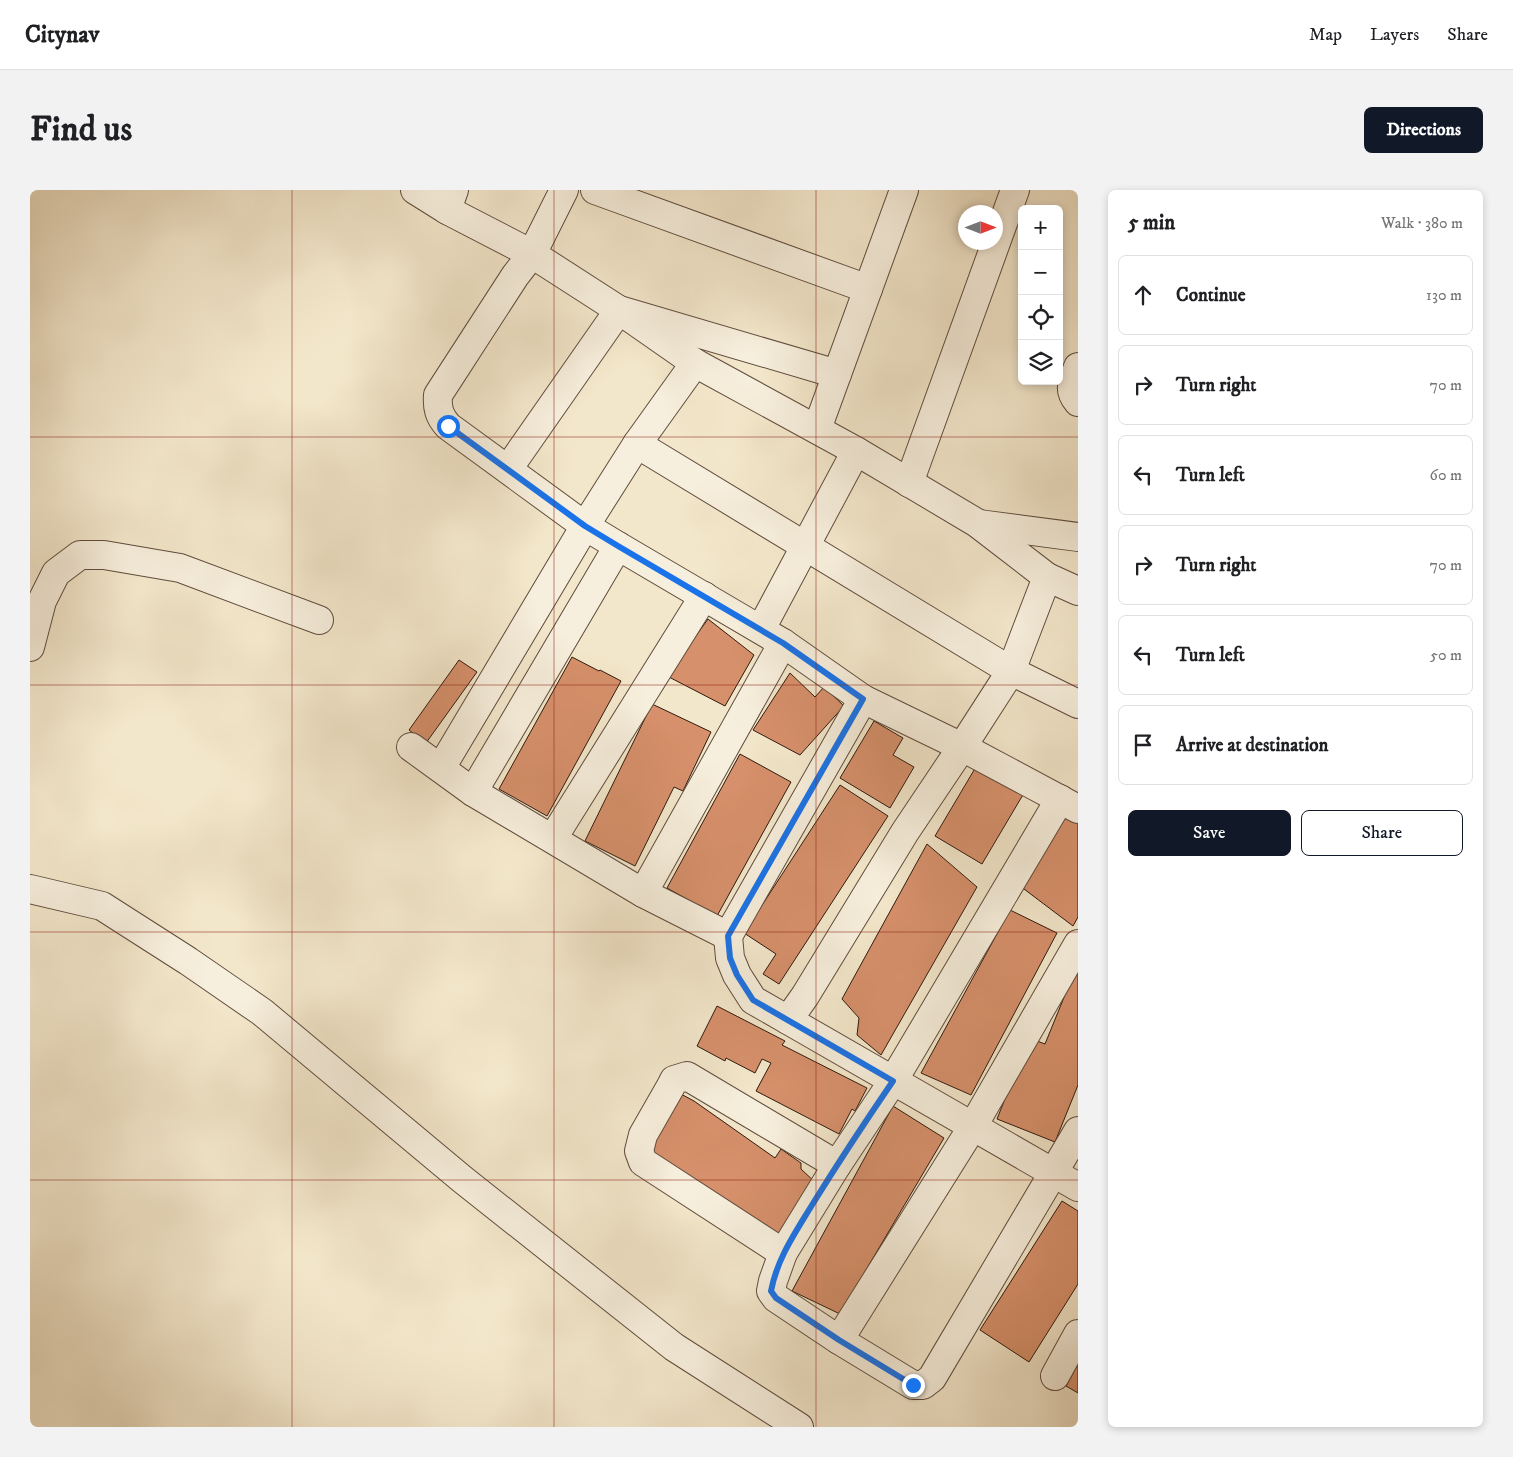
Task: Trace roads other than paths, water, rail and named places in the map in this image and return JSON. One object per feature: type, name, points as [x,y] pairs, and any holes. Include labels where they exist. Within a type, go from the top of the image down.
[{"type":"street","points":[[415,190],[451,200],[619,310],[695,363],[817,429],[910,483],[977,523],[1047,577],[1078,591]]},
{"type":"street","points":[[564,190],[532,254],[515,276],[438,395],[437,404],[439,414],[443,420],[585,526],[772,636],[863,699],[962,747],[1069,804],[893,1081],[837,1165],[783,1253],[771,1291],[776,1298],[839,1340],[913,1385],[923,1385],[932,1378],[1078,1131]]},
{"type":"street","points":[[596,190],[868,288]]},
{"type":"street","points":[[910,483],[1015,190]]},
{"type":"street","points":[[817,429],[868,288],[897,192]]},
{"type":"street","points":[[619,310],[837,374]]},
{"type":"street","points":[[508,469],[619,310]]},
{"type":"street","points":[[441,768],[585,526],[637,444],[695,363]]},
{"type":"street","points":[[1078,367],[1071,386],[1073,396],[1078,402]]},
{"type":"street","points":[[637,444],[1010,671],[1078,704]]},
{"type":"street","points":[[643,893],[772,636],[806,546],[856,451]]},
{"type":"street","points":[[977,523],[1078,537]]},
{"type":"street","points":[[473,792],[618,546]]},
{"type":"street","points":[[30,646],[42,601],[56,573],[80,555],[104,556],[180,568],[318,620]]},
{"type":"street","points":[[788,1020],[806,996],[905,832],[1010,671],[1047,577]]},
{"type":"street","points":[[553,838],[704,596]]},
{"type":"street","points":[[863,699],[728,936],[730,958],[737,975],[753,1000],[1078,1187]]},
{"type":"street","points":[[411,747],[473,792],[643,893],[728,936]]},
{"type":"street","points":[[30,889],[102,906],[188,961],[262,1012],[462,1179],[674,1347],[799,1427]]},
{"type":"street","points":[[839,1340],[973,1126],[1078,944]]},
{"type":"street","points":[[783,1253],[643,1162],[639,1151],[643,1134],[674,1080],[687,1076],[837,1165]]},
{"type":"street","points":[[1055,1376],[1078,1334]]}]
